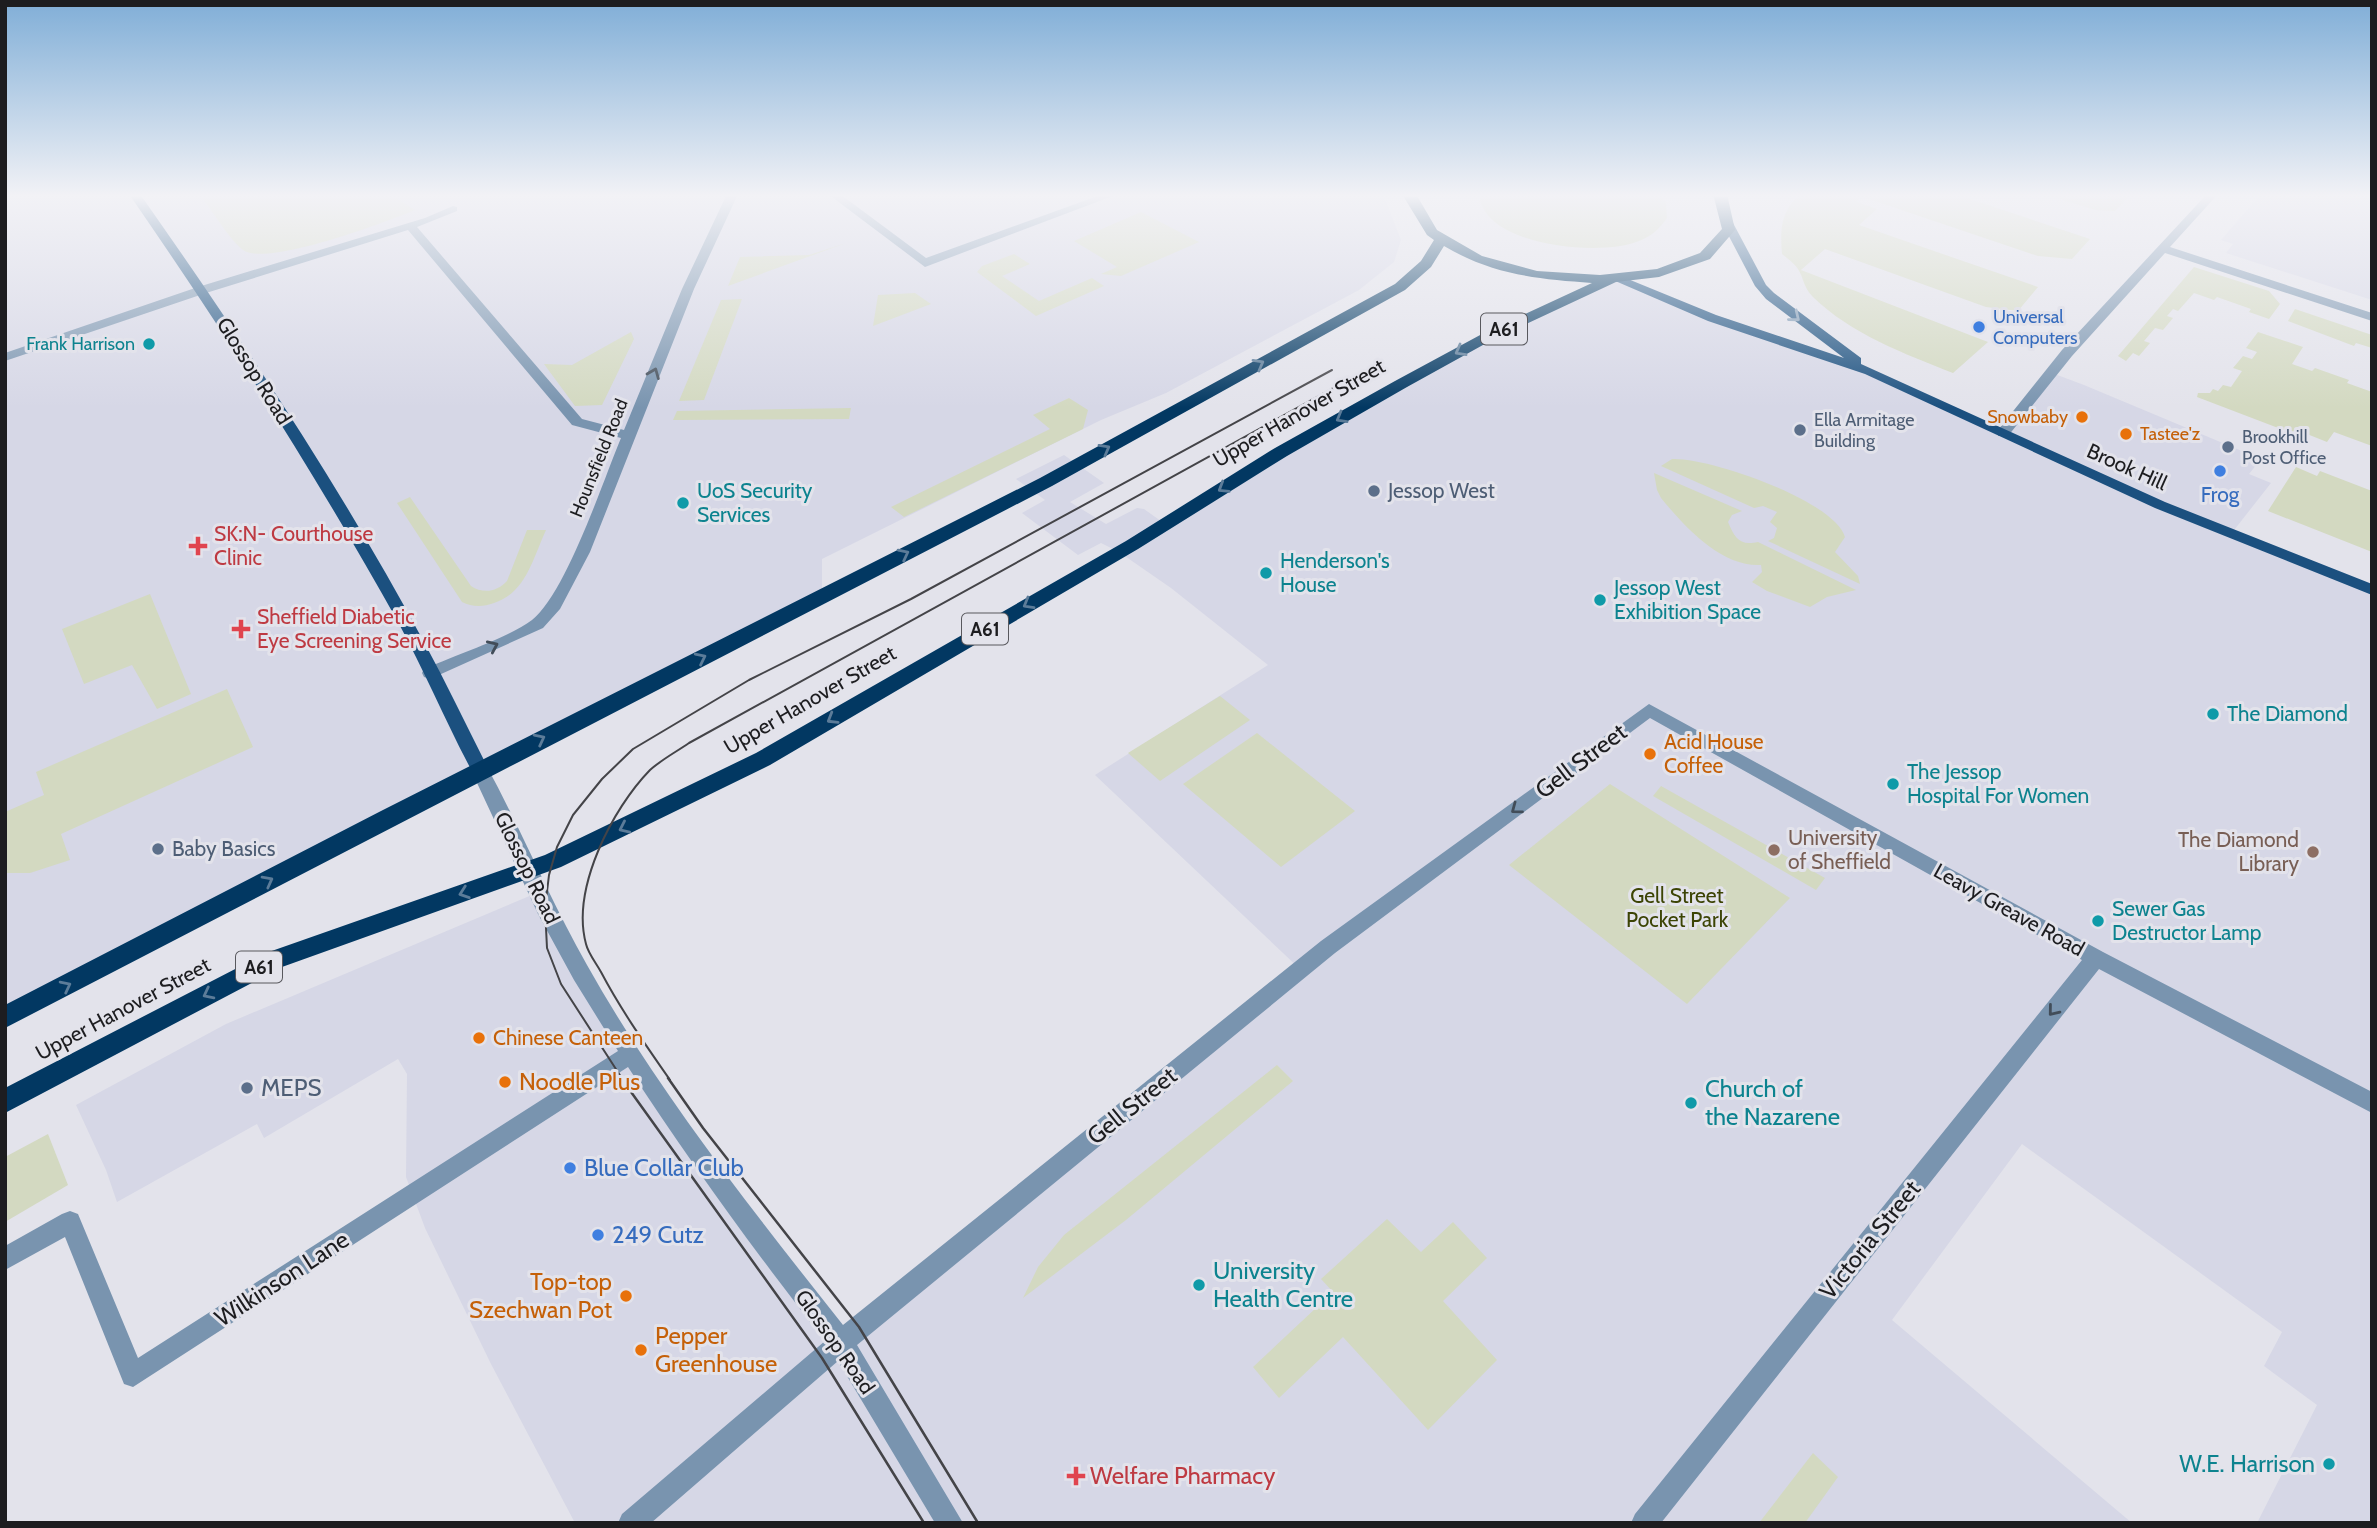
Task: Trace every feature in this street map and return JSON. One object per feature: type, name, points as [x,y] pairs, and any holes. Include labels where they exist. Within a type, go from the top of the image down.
[{"type":"highway","points":[[5,1017],[1046,482],[1370,305],[1418,273],[1423,265]]},
{"type":"highway","points":[[1499,265],[1568,279],[1614,280],[1670,272],[1686,265]]},
{"type":"highway","name":"Upper Hanover Street","points":[[5,1101],[274,960],[529,870],[624,828],[762,759],[1132,545],[1281,452],[1401,384],[1487,337],[1614,280]]},
{"type":"main road","name":"Glossop Road","points":[[185,265],[249,362],[408,626],[480,771]]},
{"type":"main road","name":"Brook Hill","points":[[1753,265],[1761,286],[1770,296],[1870,371]]},
{"type":"main road","name":"Brook Hill","points":[[1614,280],[1733,325],[1870,371],[2231,535],[2372,590]]},
{"type":"street","points":[[5,357],[282,265]]},
{"type":"street","points":[[443,265],[577,422],[629,436]]},
{"type":"street","name":"Hounsfield Road","points":[[430,673],[537,624],[554,605],[582,552],[699,265]]},
{"type":"street","points":[[2003,433],[2067,353],[2146,265]]},
{"type":"street","points":[[2214,265],[2372,317]]},
{"type":"street","name":"Gell Street","points":[[631,1523],[841,1342],[1328,947],[1650,710]]},
{"type":"street","name":"Leavy Greave Road","points":[[1650,710],[2096,958],[2372,1104]]},
{"type":"street","name":"Glossop Road","points":[[480,771],[545,908],[631,1054],[695,1150],[763,1243],[841,1342],[950,1523]]},
{"type":"street","name":"Victoria Street","points":[[1644,1523],[2096,958]]},
{"type":"street","name":"Wilkinson Lane","points":[[5,1259],[70,1222],[133,1374],[631,1054]]},
{"type":"shaded area","points":[[5,265],[1390,265],[1359,290],[1166,393],[1101,420],[822,559],[822,596],[5,1017]]},
{"type":"shaded area","points":[[2264,265],[2372,265],[2372,300]]},
{"type":"shaded area","name":"University of Sheffield","points":[[1619,280],[1870,371],[2003,433],[2052,373],[2084,385],[2261,459],[2249,474],[2271,483],[2231,534],[2372,590],[2372,1523],[2257,1523],[2317,1405],[2264,1366],[2282,1332],[2022,1144],[1892,1320],[2132,1523],[575,1523],[491,1364],[425,1228],[406,1177],[407,1074],[398,1059],[264,1138],[257,1124],[117,1202],[106,1170],[76,1105],[226,1024],[539,892],[581,974],[840,1342],[1301,970],[1095,775],[1268,665],[1171,588],[1119,552],[1101,543],[1078,555],[1022,513],[1045,500],[1016,479],[1064,455],[1104,483],[1070,502],[1106,524],[1137,508],[1144,509],[1165,524],[1470,345]]},
{"type":"green space","points":[[737,265],[785,265],[728,286]]},
{"type":"green space","points":[[1027,265],[1002,276],[1039,301],[1092,278],[1104,286],[1036,316],[977,272],[982,266]]},
{"type":"green space","points":[[1114,265],[1146,265],[1121,276],[1101,274],[1117,267]]},
{"type":"green space","points":[[1794,265],[1806,265],[1801,270],[1988,342],[1953,373],[1898,350],[1844,322],[1810,293]]},
{"type":"green space","points":[[1870,265],[1975,265],[2038,287],[2018,311],[1986,307]]},
{"type":"green space","points":[[2194,267],[2269,291],[2280,304],[2269,319],[2249,312],[2251,309],[2217,297],[2214,300],[2194,293],[2178,311],[2173,309],[2167,316],[2173,318],[2163,330],[2155,328],[2144,341],[2150,343],[2139,356],[2133,353],[2126,361],[2118,356]]},
{"type":"green space","points":[[915,293],[931,304],[873,326],[878,295]]},
{"type":"green space","points":[[742,299],[704,400],[679,401],[721,300]]},
{"type":"green space","points":[[2295,309],[2372,335],[2372,348],[2356,343],[2354,346],[2288,321]]},
{"type":"green space","points":[[631,332],[634,339],[602,405],[575,406],[544,364],[572,365]]},
{"type":"green space","points":[[2258,332],[2303,347],[2292,364],[2312,371],[2315,368],[2349,380],[2347,383],[2372,392],[2372,446],[2334,432],[2327,442],[2302,432],[2299,436],[2197,397],[2198,393],[2210,393],[2213,389],[2218,391],[2223,385],[2231,387],[2242,371],[2233,368],[2243,356],[2252,359],[2257,352],[2246,348]]},
{"type":"green space","points":[[1069,398],[1088,410],[1083,429],[904,517],[891,507],[1050,429],[1033,415]]},
{"type":"green space","points":[[851,408],[849,419],[673,420],[677,411]]},
{"type":"green space","points":[[1672,459],[1690,460],[1740,473],[1796,496],[1819,509],[1836,523],[1845,537],[1835,552],[1858,576],[1860,584],[1768,541],[1774,538],[1777,528],[1770,522],[1777,512],[1763,506],[1754,508],[1661,466]]},
{"type":"green space","points":[[2296,467],[2317,476],[2320,471],[2372,491],[2372,552],[2268,511]]},
{"type":"green space","points":[[1654,473],[1742,511],[1732,515],[1728,522],[1738,540],[1746,543],[1758,542],[1856,590],[1827,597],[1810,607],[1767,591],[1752,582],[1762,572],[1761,565],[1746,564],[1718,552],[1681,521],[1661,498]]},
{"type":"green space","points":[[410,497],[471,586],[480,590],[494,590],[507,581],[527,530],[546,530],[521,583],[505,598],[494,603],[478,606],[462,602],[397,503]]},
{"type":"green space","points":[[150,594],[191,694],[157,709],[132,665],[84,684],[62,629]]},
{"type":"green space","points":[[227,689],[253,747],[61,834],[70,860],[30,873],[5,873],[5,812],[44,795],[36,772]]},
{"type":"green space","points":[[1220,696],[1250,720],[1160,781],[1128,753]]},
{"type":"green space","points":[[1257,733],[1355,811],[1281,867],[1183,784]]},
{"type":"green space","name":"Gell Street Pocket Park","points":[[1610,784],[1790,898],[1687,1004],[1509,865]]},
{"type":"green space","points":[[1661,786],[1825,878],[1816,890],[1653,796]]},
{"type":"green space","points":[[1277,1065],[1293,1081],[1126,1220],[1023,1298],[1038,1267],[1064,1235]]},
{"type":"green space","points":[[48,1134],[68,1185],[5,1222],[5,1157]]},
{"type":"green space","points":[[1387,1219],[1421,1252],[1453,1222],[1487,1258],[1443,1301],[1497,1360],[1428,1430],[1343,1337],[1279,1398],[1253,1367],[1333,1292],[1321,1279]]},
{"type":"green space","points":[[1813,1453],[1838,1477],[1805,1523],[1759,1523]]},
{"type":"tram line","points":[[623,1080],[561,984],[547,948],[545,908],[549,875],[557,847],[573,815],[602,779],[633,749],[749,680],[911,599],[1332,370]]},
{"type":"tram line","points":[[670,1080],[590,954],[583,922],[584,899],[598,851],[622,806],[650,770],[689,743],[1348,380]]},
{"type":"tram line","points":[[621,1078],[822,1358],[924,1523]]},
{"type":"tram line","points":[[668,1078],[703,1128],[859,1327],[978,1523]]},
{"type":"place","name":"Universal Computers","points":[[1979,327]]},
{"type":"place","name":"Frank Harrison","points":[[149,344]]},
{"type":"place","name":"Snowbaby","points":[[2082,417]]},
{"type":"place","name":"Ella Armitage Building","points":[[1800,430]]},
{"type":"place","name":"Tastee'z","points":[[2126,434]]},
{"type":"place","name":"Brookhill Post Office","points":[[2228,447]]},
{"type":"place","name":"Frog","points":[[2220,471]]},
{"type":"place","name":"Jessop West","points":[[1374,491]]},
{"type":"place","name":"UoS Security Services","points":[[683,503]]},
{"type":"place","name":"SK:N- Courthouse Clinic","points":[[198,546]]},
{"type":"place","name":"Henderson's House","points":[[1266,573]]},
{"type":"place","name":"Jessop West Exhibition Space","points":[[1600,600]]},
{"type":"place","name":"Sheffield Diabetic Eye Screening Service","points":[[241,629]]},
{"type":"place","name":"The Diamond","points":[[2213,714]]},
{"type":"place","name":"Acid House Coffee","points":[[1650,754]]},
{"type":"place","name":"The Jessop Hospital For Women","points":[[1893,784]]},
{"type":"place","name":"Baby Basics","points":[[158,849]]},
{"type":"place","name":"University of Sheffield","points":[[1774,850]]},
{"type":"place","name":"The Diamond Library","points":[[2313,852]]},
{"type":"place","name":"Sewer Gas Destructor Lamp","points":[[2098,921]]},
{"type":"place","name":"Chinese Canteen","points":[[479,1038]]},
{"type":"place","name":"Noodle Plus","points":[[505,1082]]},
{"type":"place","name":"MEPS","points":[[247,1088]]},
{"type":"place","name":"Church of the Nazarene","points":[[1691,1103]]},
{"type":"place","name":"Blue Collar Club","points":[[570,1168]]},
{"type":"place","name":"249 Cutz","points":[[598,1235]]},
{"type":"place","name":"University Health Centre","points":[[1199,1285]]},
{"type":"place","name":"Top-top Szechwan Pot","points":[[626,1296]]},
{"type":"place","name":"Pepper Greenhouse","points":[[641,1350]]},
{"type":"place","name":"W.E. Harrison","points":[[2329,1464]]},
{"type":"place","name":"Welfare Pharmacy","points":[[1076,1476]]}]
